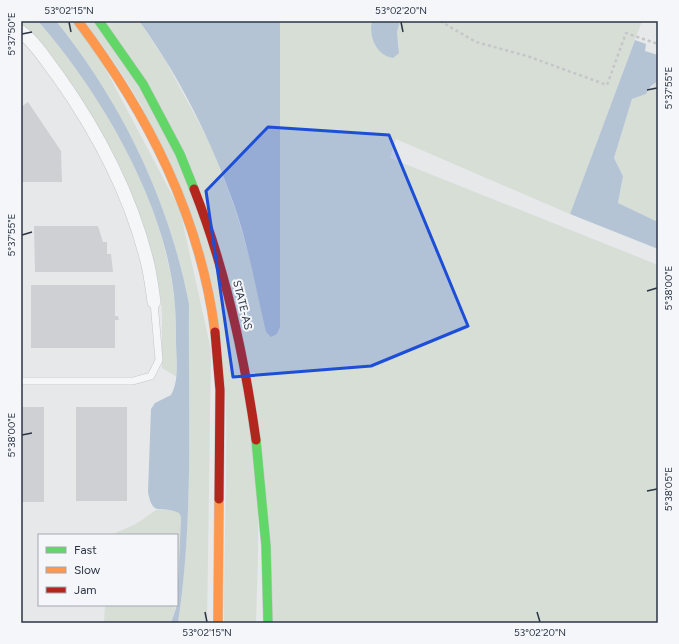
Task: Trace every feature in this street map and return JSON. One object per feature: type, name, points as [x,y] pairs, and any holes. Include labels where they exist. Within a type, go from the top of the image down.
[{"type":"main road","points":[[78,21],[113,68],[150,130],[173,178],[200,260],[216,335],[220,380],[218,623]]},
{"type":"main road","name":"STATE-AS","points":[[99,21],[138,75],[178,149],[208,225],[226,284],[251,400],[262,489],[268,571],[268,623]]},
{"type":"street","points":[[21,32],[40,52],[80,107],[111,164],[124,195],[146,257],[154,302]]},
{"type":"lane","points":[[21,381],[133,381],[151,376],[159,360],[154,302]]},
{"type":"path","points":[[440,21],[476,42],[527,56],[607,85],[626,34],[658,44]]},
{"type":"highlighted area","points":[[268,127],[389,135],[468,326],[371,366],[233,377],[206,191]]},
{"type":"shaded area","points":[[21,21],[38,21],[87,83],[109,117],[128,152],[145,189],[158,227],[168,265],[175,304],[177,331],[177,377],[162,368],[161,299],[155,270],[108,146],[73,86],[33,35],[21,24]]},
{"type":"shaded area","points":[[56,21],[72,21],[95,49],[180,210],[211,350],[207,623],[178,623],[186,544],[189,464],[189,304],[180,265],[156,190],[140,154],[102,85],[80,52]]},
{"type":"shaded area","points":[[94,21],[122,59],[146,98],[168,139],[203,224],[217,268],[239,359],[253,440],[258,522],[256,623],[224,623],[226,448],[225,391],[220,339],[211,290],[199,242],[184,196],[165,151],[142,107],[115,64],[85,22]]},
{"type":"shaded area","points":[[106,21],[139,21],[165,60],[212,147],[235,209],[246,246],[277,334],[280,327],[280,21],[372,21],[371,32],[378,49],[399,48],[397,32],[400,21],[642,21],[570,214],[396,139],[390,158],[658,265],[658,623],[273,623],[248,361]]},
{"type":"shaded area","points":[[657,81],[658,222],[618,203],[623,176],[614,158],[632,99],[646,94]]},
{"type":"shaded area","points":[[156,510],[174,510],[179,513],[181,517],[178,576],[178,534],[113,534],[136,524]]},
{"type":"shaded area","points":[[105,606],[176,606],[171,623],[104,623]]},
{"type":"water","points":[[38,21],[56,21],[80,52],[122,119],[156,190],[180,265],[189,304],[188,504],[183,583],[178,623],[171,623],[177,606],[178,606],[181,517],[179,513],[155,508],[152,505],[148,492],[151,409],[155,403],[171,395],[177,375],[175,310],[170,268],[160,230],[128,154],[108,117],[62,50]]},
{"type":"water","points":[[139,21],[280,21],[280,327],[277,334],[271,337],[266,332],[240,222],[216,158],[181,87],[154,42]]},
{"type":"water","points":[[372,21],[400,21],[397,32],[399,53],[393,58],[382,53],[375,44],[371,33]]},
{"type":"water","points":[[635,40],[646,44],[645,51],[658,55],[658,81],[651,86],[646,94],[632,99],[614,158],[623,176],[618,203],[658,222],[658,249],[570,214]]},
{"type":"building","points":[[28,102],[61,151],[62,182],[21,182],[21,107]]},
{"type":"building","points":[[34,226],[98,226],[103,242],[107,242],[107,254],[111,254],[113,272],[35,272]]},
{"type":"building","points":[[31,285],[115,285],[115,316],[118,316],[119,320],[115,320],[115,348],[31,348]]},
{"type":"building","points":[[21,407],[44,407],[44,502],[21,502]]},
{"type":"building","points":[[76,407],[127,407],[127,501],[76,501]]},
{"type":"traffic: fast","points":[[99,21],[143,84],[180,154],[194,189]]},
{"type":"traffic: fast","points":[[256,440],[266,546],[268,623]]},
{"type":"traffic: slow","points":[[78,21],[127,93],[167,168],[184,207],[197,248],[208,289],[215,332]]},
{"type":"traffic: slow","points":[[218,623],[219,499]]},
{"type":"traffic: jam","points":[[194,189],[216,250],[225,281],[240,344],[256,440]]},
{"type":"traffic: jam","points":[[215,332],[220,390],[219,499]]}]
